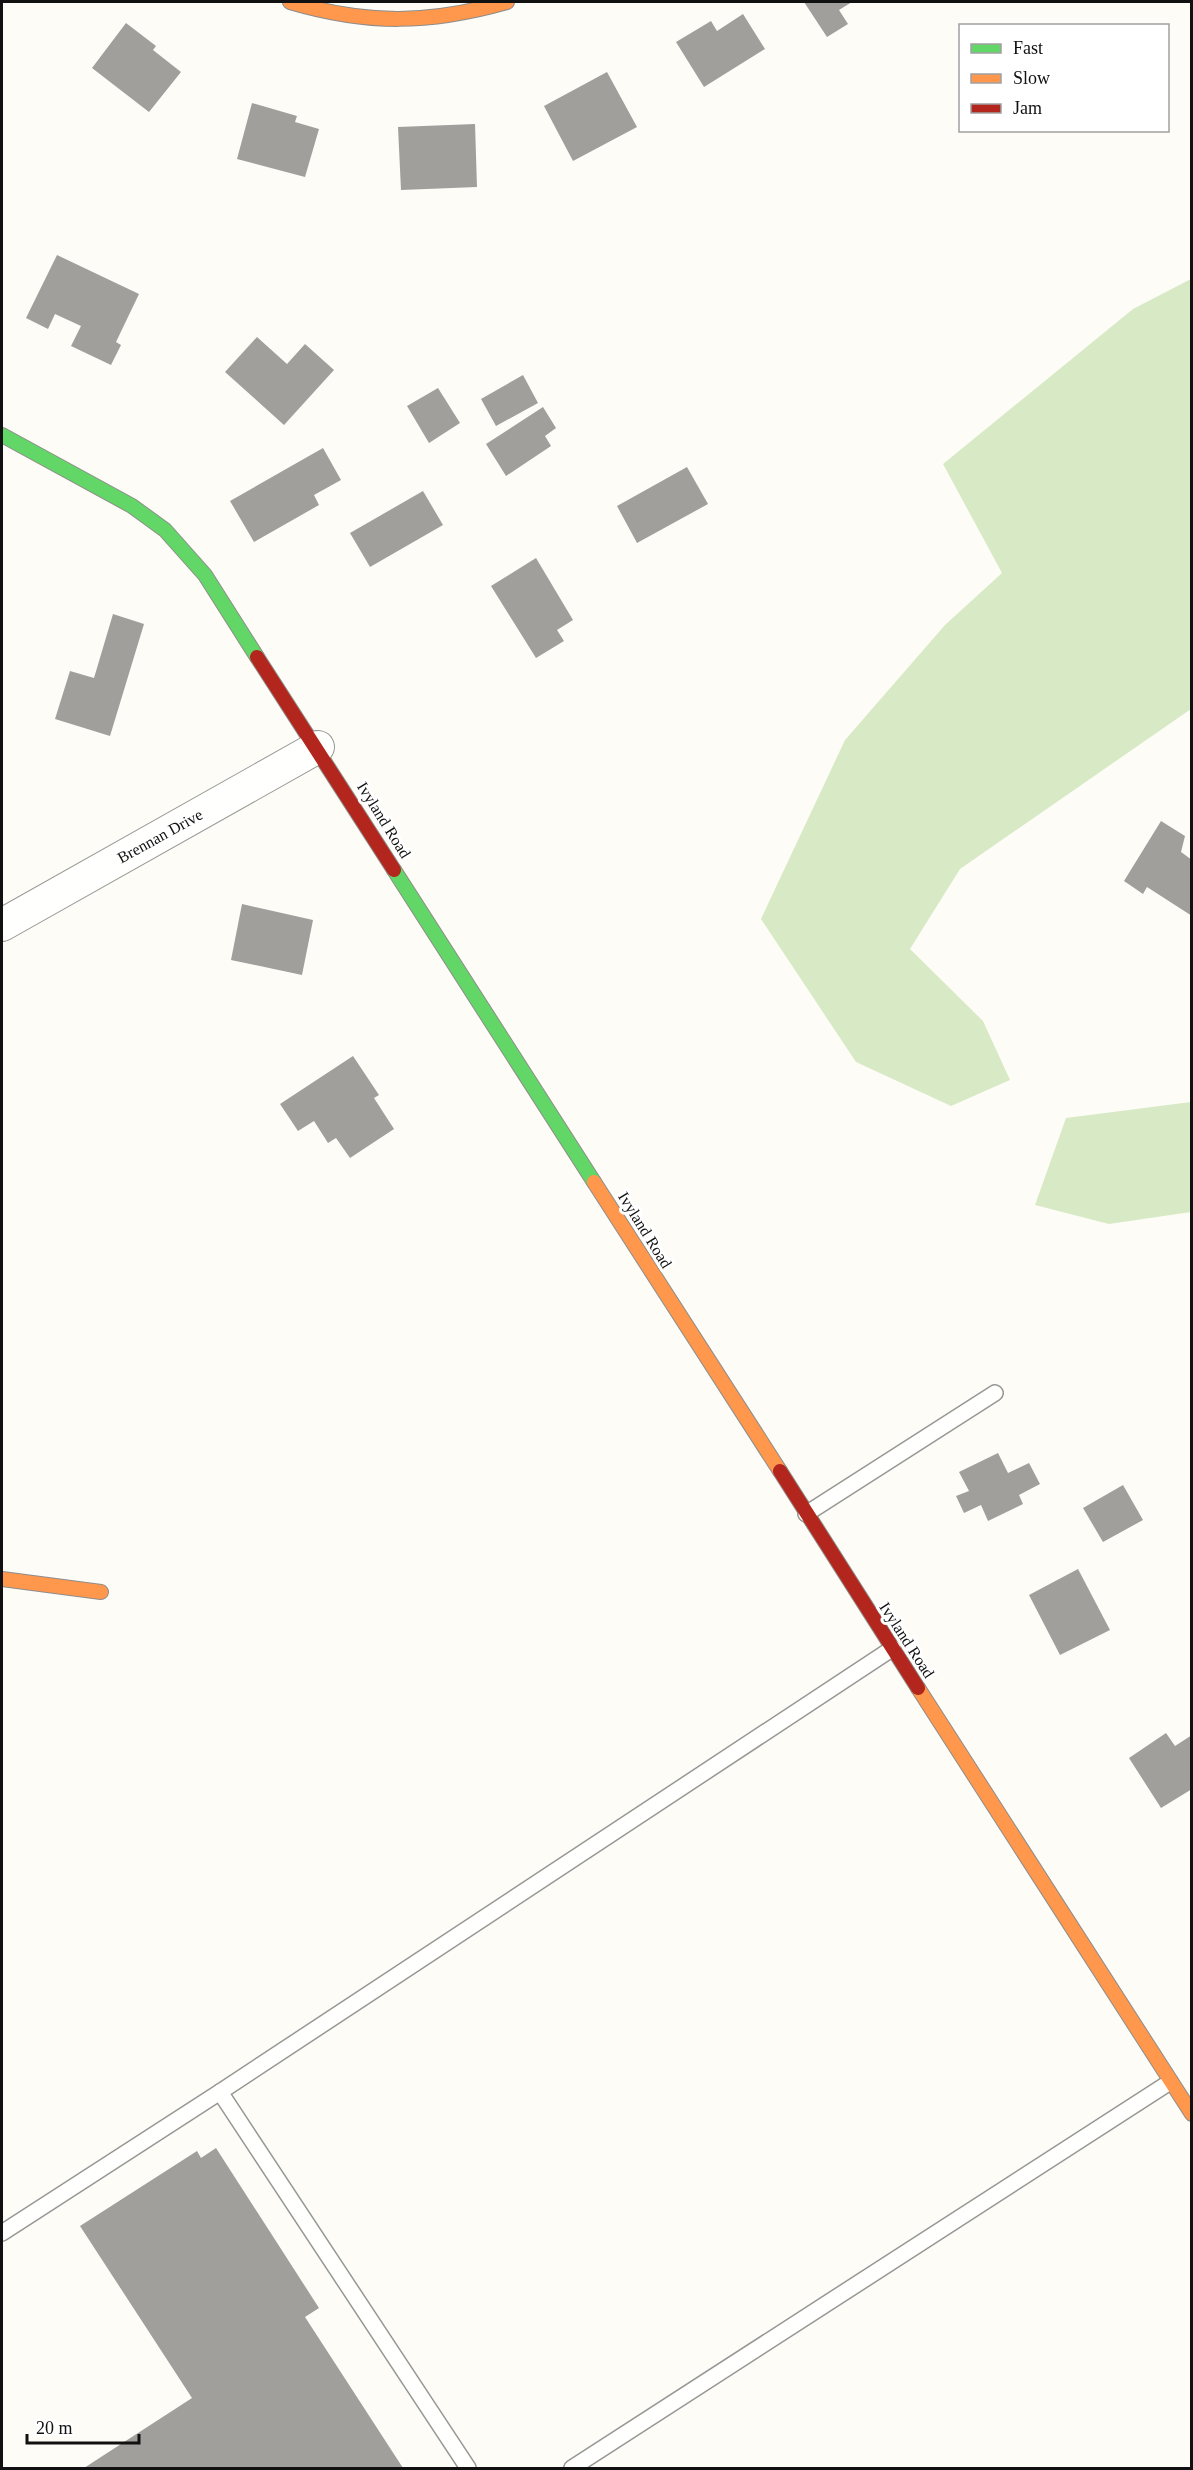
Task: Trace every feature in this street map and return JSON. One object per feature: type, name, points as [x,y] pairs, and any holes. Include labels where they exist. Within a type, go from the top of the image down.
[{"type":"street","points":[[290,2],[322,12],[368,21],[419,21],[469,13],[507,2]]},
{"type":"street","name":"Ivyland Road","points":[[2,435],[132,506],[165,530],[205,574],[318,747],[1191,2114]]},
{"type":"street","name":"Brennan Drive","points":[[2,925],[318,747]]},
{"type":"street","points":[[2,1579],[101,1592]]},
{"type":"lane","points":[[806,1514],[995,1393]]},
{"type":"lane","points":[[2,2233],[893,1648]]},
{"type":"lane","points":[[572,2469],[1170,2082]]},
{"type":"lane","points":[[220,2092],[468,2469]]},
{"type":"green space","points":[[1191,279],[1191,709],[960,869],[910,949],[983,1021],[1010,1080],[951,1106],[856,1062],[761,919],[845,740],[945,625],[1002,573],[943,464],[1133,309]]},
{"type":"green space","points":[[1191,1102],[1191,1212],[1109,1224],[1035,1205],[1066,1118]]},
{"type":"building","points":[[804,2],[852,2],[839,10],[848,24],[827,37]]},
{"type":"building","points":[[743,14],[765,49],[704,87],[676,42],[711,21],[717,31]]},
{"type":"building","points":[[126,23],[156,46],[153,50],[181,72],[149,112],[92,68]]},
{"type":"building","points":[[607,72],[637,127],[573,161],[544,106]]},
{"type":"building","points":[[252,103],[297,116],[295,122],[319,129],[305,177],[237,159]]},
{"type":"building","points":[[475,124],[477,187],[401,190],[398,127]]},
{"type":"building","points":[[57,255],[139,294],[116,342],[121,345],[111,365],[71,346],[81,326],[55,314],[48,329],[26,318]]},
{"type":"building","points":[[257,337],[287,364],[305,344],[334,370],[284,425],[225,372]]},
{"type":"building","points":[[523,375],[538,403],[496,426],[481,399]]},
{"type":"building","points":[[438,388],[460,423],[429,443],[407,406]]},
{"type":"building","points":[[543,407],[556,428],[545,436],[551,446],[506,476],[486,444]]},
{"type":"building","points":[[323,448],[341,480],[314,495],[319,505],[254,542],[230,501]]},
{"type":"building","points":[[687,467],[708,504],[637,543],[617,506]]},
{"type":"building","points":[[423,491],[443,525],[370,567],[350,533]]},
{"type":"building","points":[[536,558],[573,620],[557,630],[564,641],[536,658],[491,586]]},
{"type":"building","points":[[113,614],[144,624],[110,736],[55,719],[70,671],[94,678]]},
{"type":"building","points":[[1161,821],[1185,836],[1181,852],[1192,860],[1192,916],[1147,887],[1143,894],[1124,881]]},
{"type":"building","points":[[242,904],[313,920],[302,975],[231,960]]},
{"type":"building","points":[[353,1056],[379,1095],[374,1098],[394,1129],[350,1158],[336,1138],[328,1143],[314,1121],[298,1131],[280,1104]]},
{"type":"building","points":[[998,1453],[1008,1473],[1029,1463],[1040,1484],[1019,1495],[1023,1504],[988,1521],[981,1505],[964,1513],[956,1496],[969,1491],[959,1472]]},
{"type":"building","points":[[1123,1485],[1143,1520],[1103,1542],[1083,1508]]},
{"type":"building","points":[[1078,1569],[1110,1630],[1060,1655],[1029,1595]]},
{"type":"building","points":[[1166,1733],[1175,1746],[1192,1735],[1192,1789],[1161,1808],[1129,1758]]},
{"type":"building","points":[[216,2148],[319,2308],[305,2317],[403,2468],[84,2468],[192,2398],[80,2226],[197,2151],[201,2158]]},
{"type":"traffic: fast","points":[[2,435],[132,506],[165,530],[205,575],[257,657]]},
{"type":"traffic: fast","points":[[394,870],[594,1182]]},
{"type":"traffic: slow","points":[[290,2],[346,15],[398,19],[451,15],[507,2]]},
{"type":"traffic: slow","points":[[594,1182],[780,1471]]},
{"type":"traffic: slow","points":[[2,1579],[101,1592]]},
{"type":"traffic: slow","points":[[918,1688],[1192,2114]]},
{"type":"traffic: jam","points":[[257,657],[394,870]]},
{"type":"traffic: jam","points":[[780,1471],[918,1688]]}]
